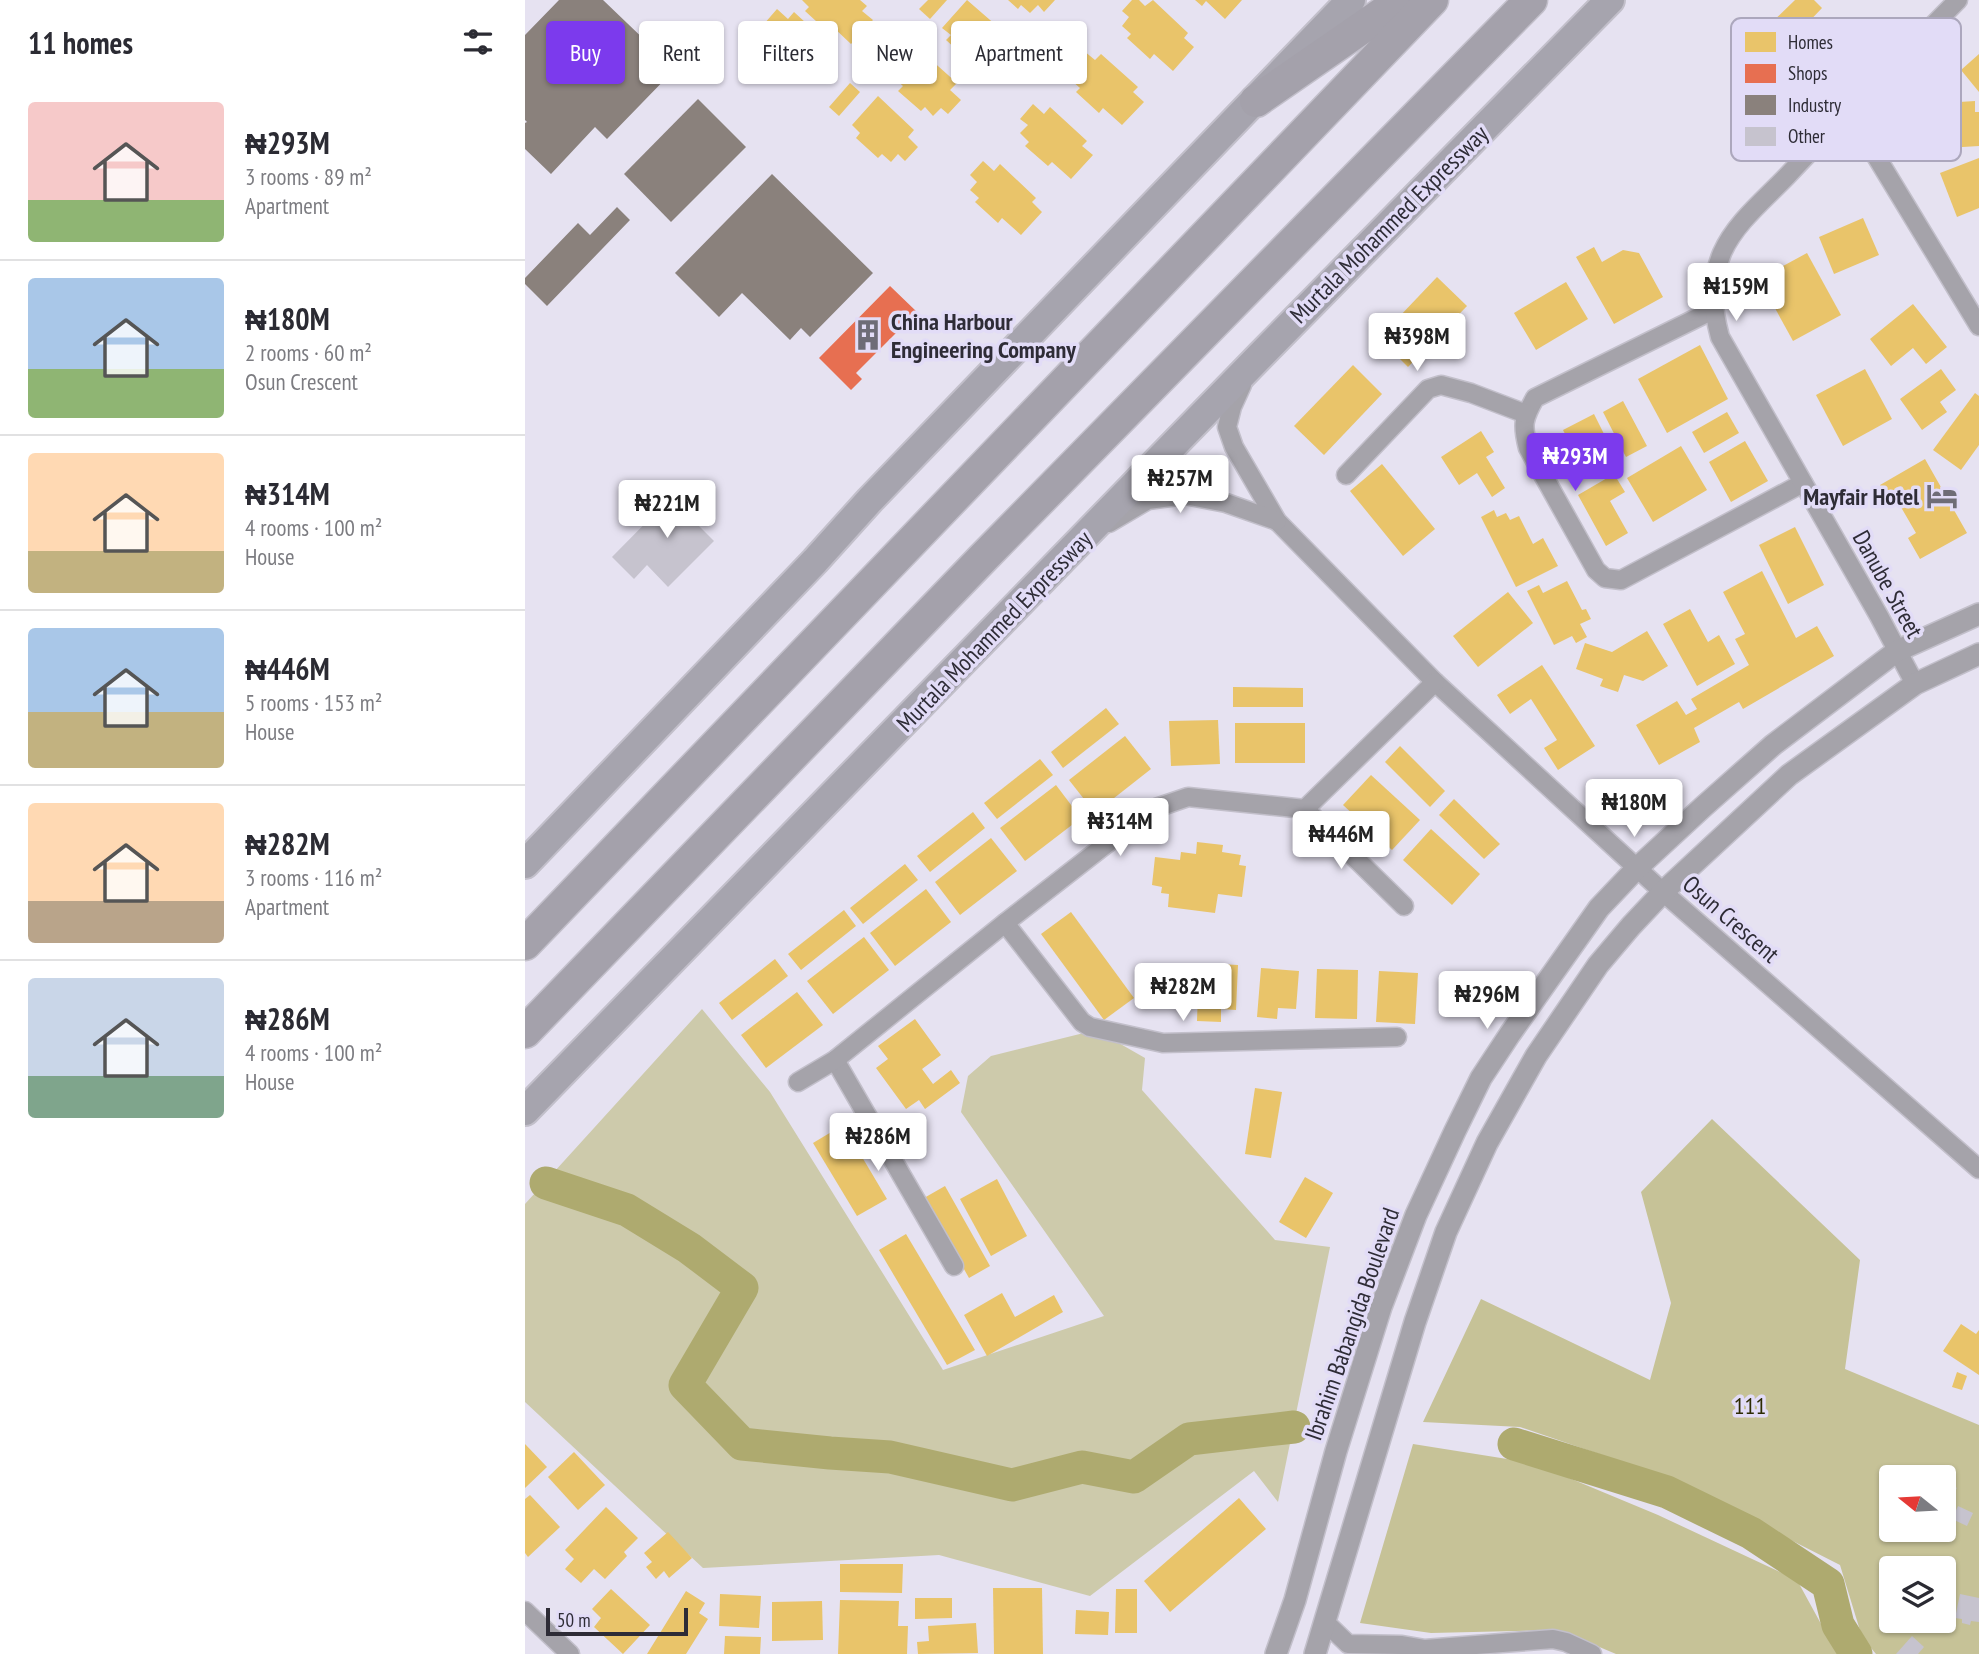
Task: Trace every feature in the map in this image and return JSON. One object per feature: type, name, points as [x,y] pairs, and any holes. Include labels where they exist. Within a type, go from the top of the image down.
[{"type":"highway","points":[[525,864],[870,500],[1352,0]]},
{"type":"highway","points":[[1256,101],[1402,0]]},
{"type":"highway","points":[[525,944],[1432,0]]},
{"type":"highway","points":[[525,1032],[983,558],[1531,0]]},
{"type":"highway","name":"Murtala Mohammed Expressway","points":[[525,1111],[1610,0]]},
{"type":"street","name":"Danube Street","points":[[1940,18],[1958,0]]},
{"type":"street","name":"Danube Street","points":[[1800,161],[1738,228],[1722,253],[1714,282],[1713,310],[1720,337],[1915,684]]},
{"type":"street","points":[[1879,161],[1979,327]]},
{"type":"street","points":[[1713,310],[1535,398],[1526,414],[1524,432],[1528,448],[1595,570],[1605,578],[1621,580],[1803,483]]},
{"type":"street","points":[[1260,356],[1238,391],[1227,427],[1234,447],[1277,521]]},
{"type":"street","points":[[1346,475],[1428,389],[1441,385],[1471,393],[1526,414]]},
{"type":"street","points":[[1086,536],[1148,500],[1185,495],[1226,503],[1277,521]]},
{"type":"street","name":"Osun Crescent","points":[[1277,521],[1435,682],[1663,892],[1979,1169]]},
{"type":"street","name":"Ibrahim Babangida Boulevard","points":[[1276,1654],[1381,1307],[1416,1215],[1481,1078],[1569,948],[1599,908],[1637,868],[1773,744],[1897,651],[1979,614]]},
{"type":"street","points":[[1315,1654],[1415,1322],[1446,1232],[1482,1154],[1537,1056],[1598,965],[1630,926],[1790,775],[1915,684],[1979,654]]},
{"type":"street","points":[[1305,808],[1435,682]]},
{"type":"street","points":[[798,1082],[835,1060],[1150,810],[1188,797],[1305,808],[1404,906]]},
{"type":"street","points":[[1005,923],[1081,1023],[1090,1027],[1163,1043],[1397,1037]]},
{"type":"street","points":[[835,1060],[954,1266]]},
{"type":"street","points":[[525,1611],[570,1654]]},
{"type":"street","points":[[1325,1622],[1348,1644],[1402,1645],[1425,1649],[1553,1639],[1592,1654]]},
{"type":"shaded area","points":[[702,1009],[770,1092],[943,1370],[1104,1316],[961,1112],[968,1076],[991,1056],[1096,1030],[1145,1058],[1142,1090],[1275,1240],[1330,1247],[1278,1502],[1254,1471],[1090,1596],[939,1555],[703,1568],[525,1402],[525,1204]]},
{"type":"green space","name":"111","points":[[1712,1119],[1860,1260],[1845,1369],[1979,1425],[1979,1654],[1876,1654],[1862,1637],[1840,1565],[1669,1478],[1520,1427],[1423,1422],[1481,1299],[1650,1380],[1671,1303],[1641,1192]]},
{"type":"green space","points":[[1413,1444],[1533,1463],[1658,1515],[1797,1580],[1826,1633],[1844,1654],[1616,1654],[1559,1630],[1431,1633],[1360,1623]]},
{"type":"building: Homes","points":[[802,0],[860,0],[867,6],[862,11],[873,20],[852,21],[851,44],[838,32],[838,21],[816,21],[805,11],[809,7]]},
{"type":"building: Homes","points":[[928,0],[947,0],[930,19],[919,9]]},
{"type":"building: Homes","points":[[967,0],[991,21],[951,21],[951,35],[942,28]]},
{"type":"building: Homes","points":[[1008,0],[1055,0],[1044,12],[1038,5],[1030,13],[1021,5],[1018,9]]},
{"type":"building: Homes","points":[[1132,0],[1139,0],[1145,6],[1153,0],[1188,33],[1184,38],[1194,47],[1173,71],[1154,54],[1150,59],[1127,38],[1131,34],[1122,26],[1129,17],[1122,11]]},
{"type":"building: Homes","points":[[1195,0],[1242,0],[1225,19],[1206,1],[1202,6]]},
{"type":"building: Homes","points":[[1795,0],[1814,0],[1822,8],[1812,18],[1776,18]]},
{"type":"building: Homes","points":[[777,9],[788,19],[794,12],[804,21],[767,21]]},
{"type":"building: Homes","points":[[1087,53],[1095,60],[1101,54],[1138,87],[1133,92],[1144,102],[1122,125],[1103,108],[1099,113],[1076,92],[1080,88],[1076,84],[1087,84]]},
{"type":"building: Homes","points":[[1979,54],[1979,92],[1961,70]]},
{"type":"building: Homes","points":[[937,65],[951,78],[951,84],[956,84],[950,90],[961,100],[948,114],[941,108],[933,116],[925,107],[921,111],[898,91],[903,86],[901,84],[937,84]]},
{"type":"building: Homes","points":[[850,83],[860,92],[839,116],[829,107]]},
{"type":"building: Homes","points":[[878,96],[914,130],[908,137],[918,147],[905,161],[898,154],[891,162],[882,154],[878,158],[856,138],[860,133],[852,125]]},
{"type":"building: Homes","points":[[1975,101],[1975,112],[1979,112],[1979,146],[1961,147],[1961,102]]},
{"type":"building: Homes","points":[[1033,104],[1044,114],[1050,107],[1087,141],[1082,146],[1093,155],[1071,179],[1052,162],[1048,166],[1025,146],[1029,142],[1020,133],[1028,125],[1020,119]]},
{"type":"building: Homes","points":[[1979,158],[1979,208],[1957,217],[1940,173]]},
{"type":"building: Homes","points":[[983,161],[994,171],[1000,164],[1036,198],[1032,202],[1042,212],[1021,235],[1002,218],[998,223],[975,202],[979,198],[970,190],[977,182],[970,175]]},
{"type":"building: Homes","points":[[1863,218],[1879,255],[1834,274],[1819,237]]},
{"type":"building: Homes","points":[[1594,247],[1602,262],[1623,250],[1639,253],[1663,297],[1614,324],[1576,257]]},
{"type":"building: Homes","points":[[1807,253],[1841,315],[1793,341],[1759,279]]},
{"type":"building: Homes","points":[[1437,277],[1467,306],[1408,367],[1379,338]]},
{"type":"building: Homes","points":[[1566,282],[1588,319],[1536,350],[1514,313]]},
{"type":"building: Homes","points":[[1913,304],[1947,347],[1926,364],[1913,348],[1891,366],[1870,339]]},
{"type":"building: Homes","points":[[1700,345],[1728,399],[1667,433],[1638,379]]},
{"type":"building: Homes","points":[[1353,365],[1382,394],[1324,455],[1294,426]]},
{"type":"building: Homes","points":[[1865,369],[1892,419],[1843,446],[1816,395]]},
{"type":"building: Homes","points":[[1941,369],[1956,390],[1940,402],[1947,412],[1922,430],[1900,399]]},
{"type":"building: Homes","points":[[1975,393],[1979,396],[1979,445],[1961,470],[1933,450]]},
{"type":"building: Homes","points":[[1623,401],[1647,446],[1626,457],[1603,412]]},
{"type":"building: Homes","points":[[1727,412],[1739,433],[1704,453],[1692,432]]},
{"type":"building: Homes","points":[[1594,414],[1615,456],[1585,472],[1563,430]]},
{"type":"building: Homes","points":[[1481,431],[1494,452],[1486,457],[1505,488],[1492,497],[1477,473],[1459,485],[1441,457]]},
{"type":"building: Homes","points":[[1745,441],[1768,481],[1731,502],[1709,462]]},
{"type":"building: Homes","points":[[1681,446],[1707,490],[1653,522],[1627,478]]},
{"type":"building: Homes","points":[[1925,459],[1967,533],[1920,559],[1908,538],[1916,533],[1898,502],[1891,506],[1880,485]]},
{"type":"building: Homes","points":[[1382,464],[1435,529],[1403,556],[1350,491]]},
{"type":"building: Homes","points":[[1614,474],[1625,492],[1610,501],[1628,533],[1606,546],[1578,495]]},
{"type":"building: Homes","points":[[1494,510],[1497,517],[1506,513],[1510,520],[1519,516],[1533,544],[1543,538],[1558,566],[1516,587],[1481,517]]},
{"type":"building: Homes","points":[[1795,527],[1824,585],[1788,604],[1759,545]]},
{"type":"building: Homes","points":[[1762,571],[1796,638],[1817,626],[1834,656],[1743,709],[1739,702],[1694,728],[1700,742],[1659,765],[1636,725],[1677,701],[1686,715],[1697,709],[1691,699],[1749,665],[1735,639],[1745,634],[1723,592]]},
{"type":"building: Homes","points":[[1567,581],[1582,610],[1586,609],[1591,619],[1580,624],[1587,637],[1576,643],[1572,636],[1554,645],[1527,591],[1539,585],[1543,593]]},
{"type":"building: Homes","points":[[1508,592],[1533,623],[1478,667],[1453,636]]},
{"type":"building: Homes","points":[[1690,609],[1708,642],[1719,635],[1735,664],[1697,686],[1663,624]]},
{"type":"building: Homes","points":[[1647,631],[1668,666],[1643,681],[1624,675],[1618,692],[1600,686],[1603,679],[1576,669],[1585,643],[1612,652]]},
{"type":"building: Homes","points":[[1542,665],[1595,746],[1558,770],[1544,748],[1557,740],[1531,699],[1510,714],[1497,695]]},
{"type":"building: Homes","points":[[1233,687],[1303,688],[1303,707],[1233,707]]},
{"type":"building: Homes","points":[[1106,708],[1119,724],[1063,768],[1051,752]]},
{"type":"building: Homes","points":[[1218,720],[1220,764],[1171,766],[1169,721]]},
{"type":"building: Homes","points":[[1235,723],[1305,723],[1305,763],[1235,763]]},
{"type":"building: Homes","points":[[1125,736],[1151,769],[1095,813],[1069,780]]},
{"type":"building: Homes","points":[[1400,746],[1445,791],[1430,807],[1385,762]]},
{"type":"building: Homes","points":[[1040,759],[1053,775],[997,819],[984,803]]},
{"type":"building: Homes","points":[[1371,775],[1420,820],[1392,850],[1343,805]]},
{"type":"building: Homes","points":[[1056,785],[1081,818],[1025,861],[1000,828]]},
{"type":"building: Homes","points":[[1454,799],[1500,844],[1484,859],[1439,815]]},
{"type":"building: Homes","points":[[973,812],[985,828],[930,872],[917,856]]},
{"type":"building: Homes","points":[[1431,829],[1480,874],[1452,905],[1403,860]]},
{"type":"building: Homes","points":[[991,838],[1017,871],[960,915],[935,882]]},
{"type":"building: Homes","points":[[1197,842],[1223,845],[1222,852],[1241,855],[1239,865],[1246,866],[1242,897],[1218,894],[1215,913],[1168,907],[1169,894],[1161,893],[1162,887],[1152,885],[1155,857],[1180,860],[1181,852],[1196,854]]},
{"type":"building: Homes","points":[[905,864],[918,880],[863,924],[850,908]]},
{"type":"building: Homes","points":[[926,889],[951,922],[895,966],[870,933]]},
{"type":"building: Homes","points":[[844,910],[856,926],[801,970],[788,954]]},
{"type":"building: Homes","points":[[1071,912],[1134,998],[1104,1020],[1041,934]]},
{"type":"building: Homes","points":[[864,937],[889,970],[833,1014],[807,981]]},
{"type":"building: Homes","points":[[775,959],[788,976],[732,1020],[719,1003]]},
{"type":"building: Homes","points":[[1199,963],[1238,965],[1236,1010],[1221,1009],[1221,1022],[1197,1021]]},
{"type":"building: Homes","points":[[1261,968],[1299,971],[1296,1009],[1278,1008],[1277,1019],[1257,1017]]},
{"type":"building: Homes","points":[[1317,969],[1358,970],[1357,1019],[1315,1018]]},
{"type":"building: Homes","points":[[1379,971],[1418,973],[1415,1024],[1376,1022]]},
{"type":"building: Homes","points":[[797,992],[823,1025],[766,1068],[741,1035]]},
{"type":"building: Homes","points":[[915,1019],[941,1055],[922,1069],[933,1084],[951,1070],[960,1083],[925,1109],[919,1100],[906,1109],[876,1068],[888,1059],[878,1046]]},
{"type":"building: Homes","points":[[1255,1088],[1282,1092],[1271,1158],[1245,1154]]},
{"type":"building: Homes","points":[[843,1125],[887,1199],[857,1216],[813,1143]]},
{"type":"building: Homes","points":[[1305,1177],[1333,1193],[1306,1238],[1279,1222]]},
{"type":"building: Homes","points":[[997,1179],[1027,1236],[991,1256],[960,1199]]},
{"type":"building: Homes","points":[[945,1186],[990,1266],[969,1278],[924,1198]]},
{"type":"building: Homes","points":[[906,1234],[975,1350],[947,1365],[879,1250]]},
{"type":"building: Homes","points":[[1002,1293],[1015,1317],[1054,1295],[1063,1312],[987,1356],[964,1315]]},
{"type":"building: Homes","points":[[1961,1324],[1976,1334],[1979,1330],[1979,1375],[1943,1351]]},
{"type":"building: Homes","points":[[1957,1372],[1967,1376],[1962,1390],[1952,1387]]},
{"type":"building: Homes","points":[[525,1444],[547,1467],[525,1488]]},
{"type":"building: Homes","points":[[574,1452],[605,1485],[578,1510],[548,1477]]},
{"type":"building: Homes","points":[[530,1495],[560,1527],[528,1557],[525,1553],[525,1499]]},
{"type":"building: Homes","points":[[1239,1498],[1266,1529],[1170,1612],[1144,1581]]},
{"type":"building: Homes","points":[[606,1507],[638,1538],[624,1552],[627,1556],[605,1579],[594,1569],[581,1583],[565,1569],[574,1559],[565,1550]]},
{"type":"building: Homes","points":[[668,1532],[692,1558],[669,1578],[664,1571],[656,1579],[646,1567],[652,1562],[644,1553]]},
{"type":"building: Homes","points":[[840,1564],[903,1564],[902,1593],[840,1592]]},
{"type":"building: Homes","points":[[993,1588],[1042,1588],[1043,1654],[994,1654]]},
{"type":"building: Homes","points":[[611,1589],[650,1625],[623,1654],[594,1627],[601,1618],[592,1609]]},
{"type":"building: Homes","points":[[1116,1589],[1137,1589],[1137,1633],[1115,1633]]},
{"type":"building: Homes","points":[[686,1591],[705,1603],[699,1613],[708,1619],[686,1654],[647,1654]]},
{"type":"building: Homes","points":[[720,1594],[761,1596],[759,1628],[719,1626]]},
{"type":"building: Homes","points":[[915,1598],[952,1598],[952,1618],[915,1619]]},
{"type":"building: Homes","points":[[840,1600],[899,1601],[898,1626],[908,1626],[907,1654],[838,1654]]},
{"type":"building: Homes","points":[[822,1601],[823,1640],[772,1641],[772,1602]]},
{"type":"building: Homes","points":[[1076,1610],[1109,1612],[1108,1635],[1075,1634]]},
{"type":"building: Homes","points":[[976,1623],[978,1653],[918,1654],[917,1642],[929,1641],[928,1626]]},
{"type":"building: Homes","points":[[725,1636],[761,1637],[760,1654],[724,1654]]},
{"type":"building: Shops","name":"China Harbour Engineering Company","points":[[890,286],[917,312],[856,373],[862,379],[851,390],[819,358]]},
{"type":"building: Industry","points":[[559,0],[603,0],[625,21],[546,21],[546,84],[625,84],[625,21],[639,34],[639,84],[660,84],[607,139],[595,127],[551,174],[525,149],[525,35]]},
{"type":"building: Industry","points":[[698,99],[746,147],[671,222],[624,174]]},
{"type":"building: Industry","points":[[772,174],[873,273],[810,337],[801,328],[790,340],[742,293],[719,317],[675,273]]},
{"type":"building: Industry","points":[[617,207],[630,220],[547,306],[525,284],[525,278],[578,223],[590,235]]},
{"type":"building: Other","points":[[682,486],[705,510],[694,521],[714,541],[668,587],[647,565],[634,579],[612,557]]},
{"type":"building: Other","points":[[1958,1506],[1973,1513],[1967,1526],[1957,1521]]},
{"type":"building: Other","points":[[1960,1594],[1979,1598],[1979,1622],[1971,1621],[1970,1625],[1962,1623],[1962,1619],[1956,1618]]},
{"type":"building: Other","points":[[1912,1636],[1924,1647],[1918,1654],[1896,1654]]},
{"type":"waterway","points":[[546,1183],[627,1210],[689,1248],[742,1288],[685,1385],[742,1444],[890,1457],[1012,1485],[1082,1467],[1134,1477],[1189,1439],[1294,1427]]},
{"type":"waterway","points":[[1514,1444],[1667,1492],[1751,1533],[1828,1584],[1838,1625],[1856,1654]]},
{"type":"place","name":"China Harbour Engineering Company","points":[[868,335]]},
{"type":"place","name":"Mayfair Hotel","points":[[1942,496]]}]
